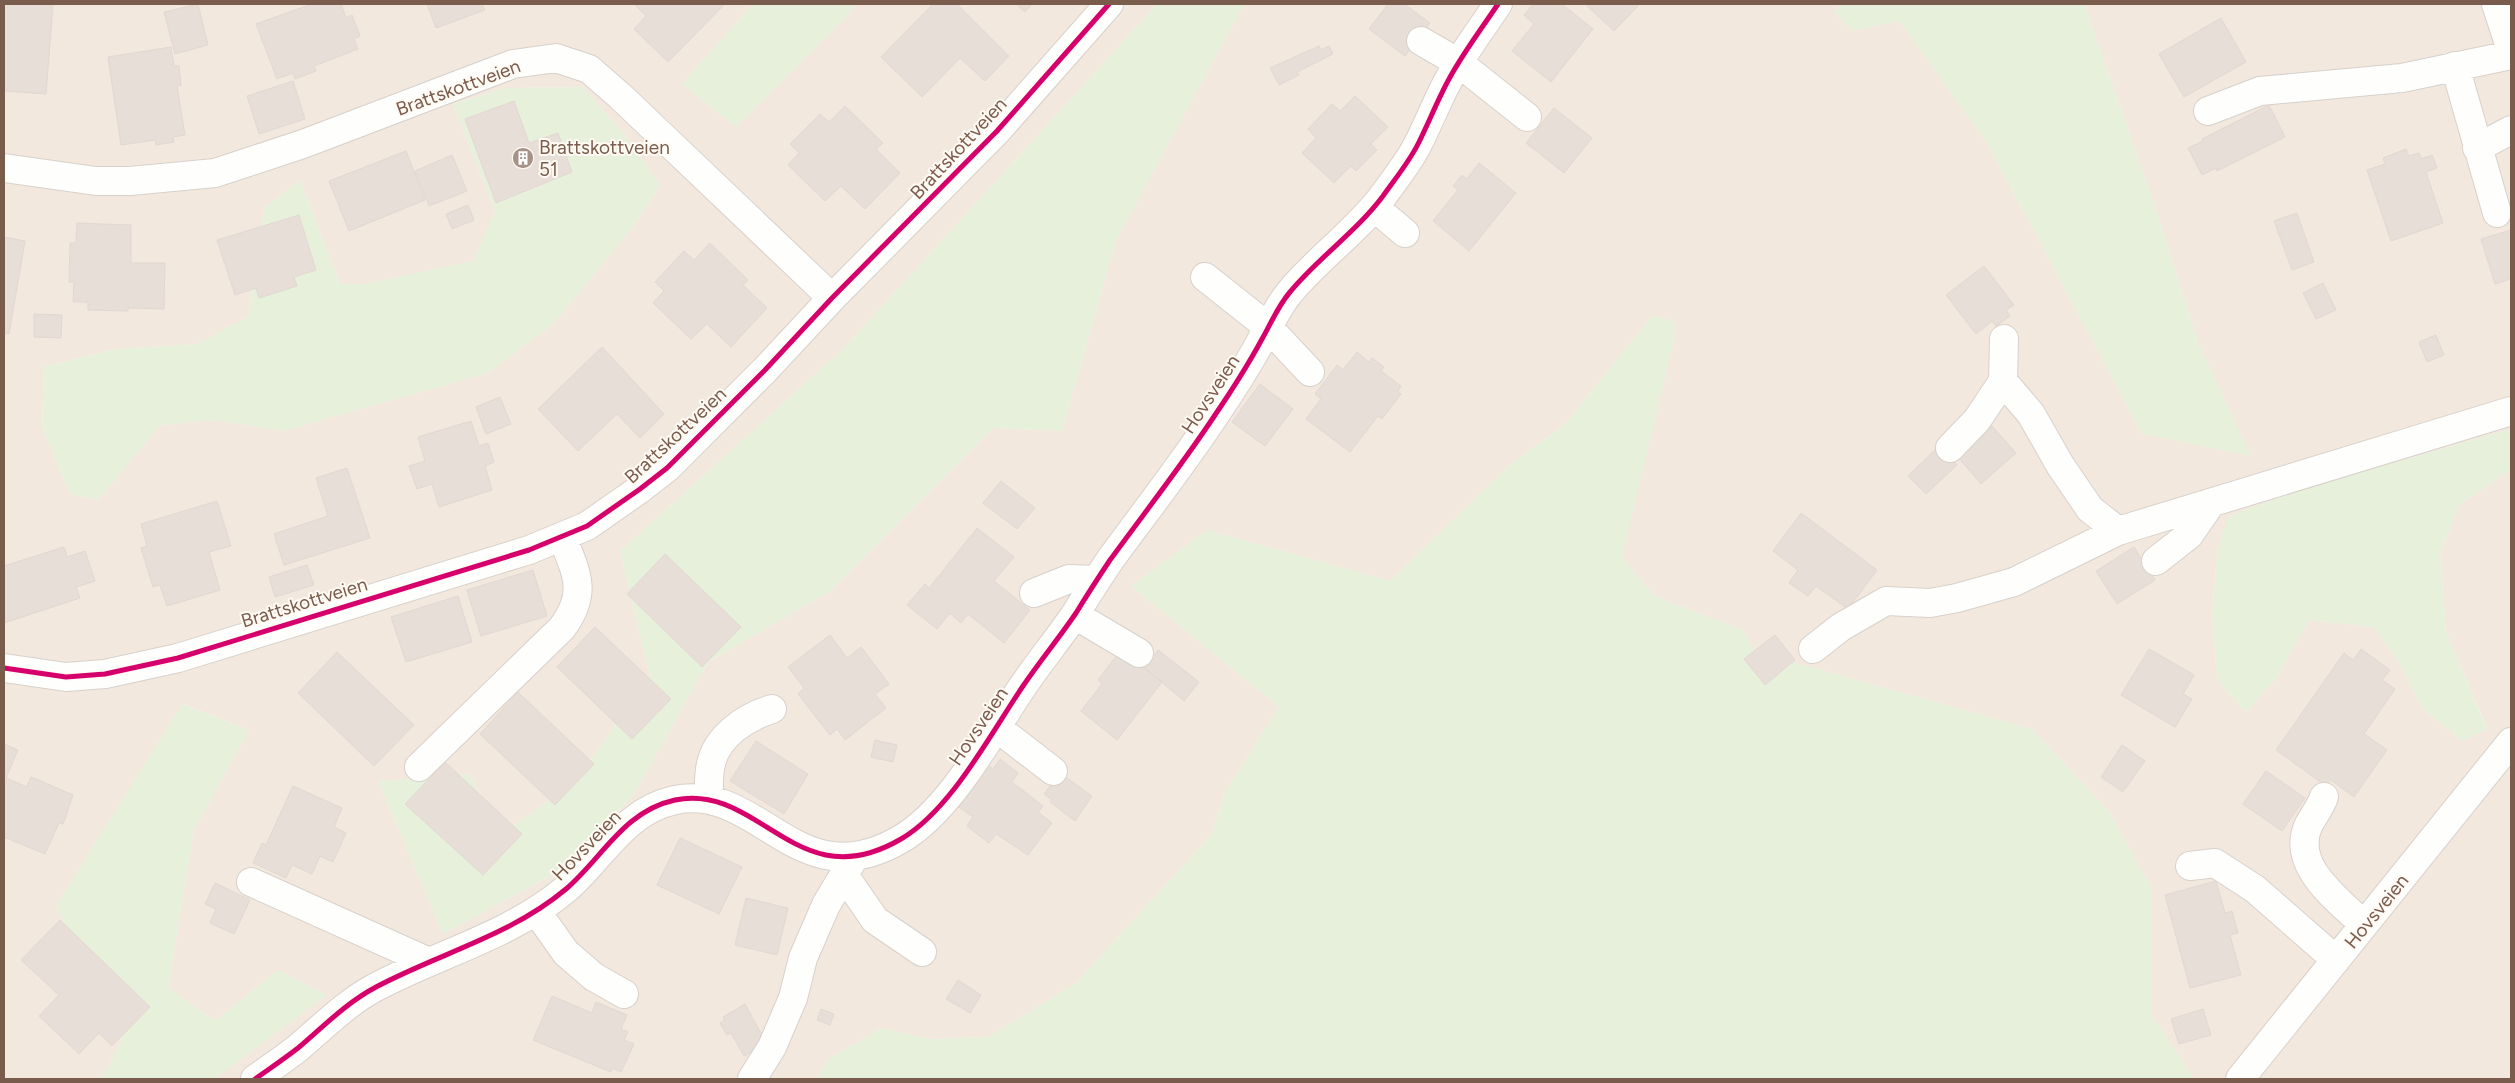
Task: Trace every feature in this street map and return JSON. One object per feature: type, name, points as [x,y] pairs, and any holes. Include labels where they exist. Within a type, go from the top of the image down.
[{"type":"street","name":"Brattskottveien","points":[[4,668],[66,677],[105,674],[178,658],[529,550],[587,526],[667,468],[765,370],[832,298],[998,131],[1109,4]]},
{"type":"street","name":"Hovsveien","points":[[255,1079],[297,1048],[335,1014],[372,989],[428,962],[513,926],[537,912],[580,877],[613,838],[636,816],[658,804],[682,799],[709,800],[729,806],[780,836],[816,853],[833,857],[850,865],[899,841],[918,828],[966,772],[1075,615],[1096,580],[1213,419],[1241,376],[1290,292],[1374,207],[1415,150],[1448,79],[1498,4]]},
{"type":"street","points":[[2496,4],[2511,50]]},
{"type":"street","points":[[1421,40],[1459,63],[1527,117]]},
{"type":"street","points":[[2208,111],[2260,91],[2402,78],[2511,54]]},
{"type":"street","name":"Brattskottveien","points":[[4,168],[96,181],[130,181],[215,173],[294,147],[513,64],[556,58],[589,69],[620,96],[832,298]]},
{"type":"street","points":[[2455,66],[2497,213]]},
{"type":"street","points":[[2477,148],[2511,130]]},
{"type":"street","points":[[1374,207],[1405,233]]},
{"type":"street","points":[[1205,276],[1268,327],[1310,372]]},
{"type":"street","points":[[1950,448],[1978,420],[2003,381],[2004,339]]},
{"type":"street","points":[[2003,381],[2031,414],[2060,465],[2090,510],[2118,531]]},
{"type":"street","points":[[1812,649],[1841,626],[1886,601],[1930,603],[1957,598],[2014,582],[2118,531],[2511,411]]},
{"type":"street","points":[[2156,561],[2189,535],[2211,503]]},
{"type":"street","points":[[418,767],[562,628],[571,615],[580,586],[576,570],[562,537]]},
{"type":"street","points":[[1034,593],[1069,579],[1096,580]]},
{"type":"street","points":[[1075,615],[1139,653]]},
{"type":"street","points":[[709,800],[711,764],[725,736],[756,714],[772,708]]},
{"type":"street","points":[[996,727],[1053,771]]},
{"type":"street","name":"Hovsveien","points":[[2240,1079],[2511,742]]},
{"type":"street","points":[[2324,798],[2319,810],[2308,825],[2304,852],[2312,871],[2364,925]]},
{"type":"street","points":[[2190,866],[2215,863],[2247,884],[2336,960]]},
{"type":"street","points":[[850,865],[875,920],[922,952]]},
{"type":"street","points":[[752,1079],[772,1047],[793,998],[803,958],[826,905],[850,865]]},
{"type":"street","points":[[251,882],[428,962]]},
{"type":"street","points":[[537,912],[566,953],[594,977],[624,994]]},
{"type":"shaded area","points":[[4,4],[753,4],[682,84],[736,127],[851,12],[855,4],[1157,4],[843,349],[620,551],[650,677],[575,782],[500,835],[470,774],[378,781],[443,934],[565,868],[634,794],[708,662],[829,592],[993,428],[1062,431],[1116,240],[1244,4],[1842,4],[1834,12],[1853,31],[1899,20],[1987,143],[2142,434],[2250,455],[2198,343],[2153,201],[2084,4],[2511,4],[2511,429],[2303,489],[2229,516],[2217,553],[2212,615],[2217,680],[2246,712],[2277,677],[2309,620],[2374,627],[2400,664],[2422,708],[2462,741],[2487,728],[2446,632],[2440,554],[2458,506],[2511,469],[2511,1079],[2194,1079],[2151,1015],[2151,888],[2110,813],[2032,729],[1753,651],[1745,631],[1654,596],[1621,556],[1674,339],[1675,322],[1653,315],[1564,425],[1512,463],[1390,581],[1207,530],[1131,586],[1279,707],[1224,794],[1212,834],[1076,983],[988,1037],[927,1039],[882,1028],[827,1060],[817,1079],[214,1079],[326,995],[278,970],[215,1021],[168,988],[194,829],[249,730],[183,704],[56,906],[122,1040],[102,1079],[4,1079]],"holes":[[[583,87],[629,140],[660,186],[632,228],[553,324],[488,373],[283,431],[216,420],[160,425],[98,500],[70,494],[42,427],[44,367],[116,349],[197,344],[248,317],[264,208],[300,180],[340,284],[365,284],[473,262],[495,211],[453,104],[505,88]]]},
{"type":"green space","points":[[753,4],[855,4],[851,12],[736,127],[682,84]]},
{"type":"green space","points":[[1157,4],[1244,4],[1116,240],[1062,431],[993,428],[829,592],[708,662],[634,794],[565,868],[443,934],[378,781],[470,774],[500,835],[575,782],[650,677],[620,551],[843,349]]},
{"type":"green space","points":[[1842,4],[2084,4],[2153,201],[2198,343],[2251,456],[2142,434],[1987,143],[1899,21],[1853,31],[1834,12]]},
{"type":"green space","points":[[583,87],[629,140],[660,186],[632,228],[553,324],[488,373],[283,431],[216,420],[160,425],[98,500],[70,494],[42,427],[44,367],[116,349],[197,344],[248,317],[264,208],[300,180],[340,284],[365,284],[473,261],[495,211],[453,104],[505,88]]},
{"type":"green space","points":[[1653,315],[1675,322],[1674,339],[1622,557],[1654,596],[1745,631],[1753,651],[2032,729],[2110,813],[2151,888],[2151,1015],[2194,1079],[817,1079],[827,1060],[882,1028],[927,1039],[988,1037],[1076,983],[1212,834],[1224,794],[1279,707],[1131,586],[1207,530],[1390,581],[1512,463],[1564,425]]},
{"type":"green space","points":[[2511,429],[2511,469],[2458,506],[2440,554],[2446,632],[2487,729],[2462,741],[2422,708],[2400,664],[2374,627],[2309,620],[2277,677],[2246,712],[2217,680],[2212,615],[2217,553],[2228,516],[2303,489]]},
{"type":"green space","points":[[182,704],[249,730],[194,829],[168,988],[215,1021],[278,970],[327,995],[214,1079],[102,1079],[122,1040],[56,906]]},
{"type":"building","points":[[4,4],[53,4],[46,94],[4,91]]},
{"type":"building","points":[[198,4],[208,45],[175,54],[164,12]]},
{"type":"building","points":[[312,4],[341,4],[346,18],[352,15],[360,36],[354,39],[358,49],[314,66],[316,71],[295,79],[293,73],[277,79],[256,24]]},
{"type":"building","points":[[427,4],[482,4],[485,10],[436,28]]},
{"type":"building","points":[[634,4],[725,4],[668,62],[634,29],[646,16]]},
{"type":"building","points":[[933,4],[957,4],[1009,56],[985,81],[960,58],[922,97],[881,57]]},
{"type":"building","points":[[1016,4],[1032,4],[1025,12]]},
{"type":"building","points":[[1388,4],[1404,4],[1430,23],[1405,56],[1369,29]]},
{"type":"building","points":[[1533,4],[1562,4],[1593,29],[1551,82],[1512,51],[1534,24],[1524,15]]},
{"type":"building","points":[[1585,4],[1637,4],[1639,5],[1614,31]]},
{"type":"building","points":[[2221,18],[2246,62],[2184,97],[2159,54]]},
{"type":"building","points":[[1319,46],[1321,50],[1329,46],[1333,54],[1297,72],[1299,75],[1279,85],[1270,68]]},
{"type":"building","points":[[171,47],[174,66],[179,66],[181,85],[177,86],[185,135],[173,137],[174,142],[156,145],[155,140],[121,145],[108,57]]},
{"type":"building","points":[[293,81],[305,119],[259,134],[247,96]]},
{"type":"building","points":[[1355,96],[1388,127],[1371,144],[1377,150],[1356,171],[1351,166],[1334,183],[1302,153],[1316,138],[1308,129],[1332,104],[1340,111]]},
{"type":"building","name":"Brattskottveien 51","points":[[514,101],[529,143],[558,133],[572,172],[496,203],[465,119]]},
{"type":"building","points":[[2269,105],[2285,137],[2217,171],[2216,168],[2202,175],[2188,148]]},
{"type":"building","points":[[845,106],[883,143],[876,149],[900,173],[865,209],[841,186],[825,201],[788,165],[799,153],[790,144],[820,114],[829,122]]},
{"type":"building","points":[[1554,108],[1592,138],[1564,173],[1526,143]]},
{"type":"building","points":[[2406,149],[2409,156],[2419,153],[2421,159],[2432,155],[2437,168],[2426,172],[2443,223],[2391,241],[2367,170],[2385,164],[2383,158]]},
{"type":"building","points":[[406,151],[425,200],[349,231],[329,181]]},
{"type":"building","points":[[452,155],[467,191],[429,206],[415,171]]},
{"type":"building","points":[[1479,163],[1516,193],[1469,251],[1433,221],[1458,190],[1453,186],[1462,175],[1467,179]]},
{"type":"building","points":[[468,205],[474,220],[452,229],[446,214]]},
{"type":"building","points":[[2297,213],[2314,262],[2292,270],[2274,221]]},
{"type":"building","points":[[299,215],[316,270],[294,277],[297,286],[259,298],[256,288],[235,295],[217,240]]},
{"type":"building","points":[[77,223],[131,225],[131,263],[165,263],[164,309],[128,308],[128,311],[88,310],[88,302],[73,302],[74,282],[69,282],[70,243],[76,243]]},
{"type":"building","points":[[2511,230],[2511,279],[2495,284],[2481,239]]},
{"type":"building","points":[[4,237],[25,241],[9,334],[4,333]]},
{"type":"building","points":[[710,243],[748,280],[743,285],[767,308],[731,347],[707,324],[691,339],[653,303],[664,291],[655,282],[684,251],[694,260]]},
{"type":"building","points":[[1984,266],[2014,305],[2006,310],[2010,316],[1996,326],[1992,321],[1976,334],[1946,295]]},
{"type":"building","points":[[2323,283],[2336,310],[2316,319],[2303,293]]},
{"type":"building","points":[[34,314],[62,315],[61,338],[34,337]]},
{"type":"building","points":[[2436,335],[2444,355],[2427,362],[2419,342]]},
{"type":"building","points":[[602,347],[664,414],[640,438],[617,414],[578,451],[538,409]]},
{"type":"building","points":[[1357,352],[1369,362],[1372,358],[1384,367],[1381,371],[1401,386],[1398,391],[1401,394],[1382,419],[1378,416],[1350,452],[1306,419],[1321,399],[1315,394],[1337,365],[1343,370]]},
{"type":"building","points":[[1260,384],[1293,409],[1265,446],[1232,422]]},
{"type":"building","points":[[500,397],[511,424],[486,434],[476,407]]},
{"type":"building","points":[[471,421],[479,446],[488,443],[494,462],[485,466],[492,490],[439,507],[432,484],[417,489],[409,466],[425,461],[418,437]]},
{"type":"building","points":[[1992,426],[2016,453],[1981,484],[1957,456]]},
{"type":"building","points":[[1939,446],[1957,465],[1926,494],[1908,476]]},
{"type":"building","points":[[347,468],[370,538],[284,565],[274,534],[328,516],[316,478]]},
{"type":"building","points":[[1001,481],[1035,508],[1017,529],[983,503]]},
{"type":"building","points":[[217,501],[231,546],[209,552],[220,590],[167,606],[160,585],[153,587],[141,548],[147,546],[141,524]]},
{"type":"building","points":[[1801,513],[1877,570],[1848,609],[1816,586],[1808,596],[1789,583],[1798,570],[1773,551]]},
{"type":"building","points":[[977,528],[1014,557],[994,581],[1030,610],[1004,643],[968,614],[961,623],[950,613],[937,629],[907,605],[925,584],[929,588]]},
{"type":"building","points":[[64,547],[67,557],[85,551],[95,581],[76,587],[80,598],[4,623],[4,566]]},
{"type":"building","points":[[2134,547],[2155,580],[2117,604],[2096,571]]},
{"type":"building","points":[[665,554],[741,627],[702,667],[627,594]]},
{"type":"building","points":[[307,565],[314,585],[275,597],[269,577]]},
{"type":"building","points":[[533,570],[547,616],[481,636],[467,590]]},
{"type":"building","points":[[458,596],[472,642],[406,662],[391,617]]},
{"type":"building","points":[[595,627],[671,699],[632,739],[557,667]]},
{"type":"building","points":[[830,635],[847,658],[861,647],[889,684],[875,694],[886,708],[845,740],[837,729],[830,735],[798,694],[804,688],[788,667]]},
{"type":"building","points":[[1775,635],[1795,660],[1765,685],[1744,659]]},
{"type":"building","points":[[2149,649],[2194,675],[2183,694],[2192,699],[2175,727],[2121,695]]},
{"type":"building","points":[[2361,649],[2390,670],[2382,680],[2395,689],[2364,734],[2387,750],[2354,797],[2331,780],[2326,786],[2276,750],[2344,653],[2353,660]]},
{"type":"building","points":[[1121,650],[1162,682],[1117,740],[1081,711],[1102,684],[1098,680]]},
{"type":"building","points":[[1158,650],[1199,682],[1184,701],[1144,667]]},
{"type":"building","points":[[337,652],[414,725],[374,766],[298,693]]},
{"type":"building","points":[[518,692],[594,764],[555,805],[480,734]]},
{"type":"building","points":[[875,740],[897,745],[893,762],[871,757]]},
{"type":"building","points":[[756,741],[808,774],[784,814],[730,781]]},
{"type":"building","points":[[4,744],[18,750],[6,778],[27,787],[31,777],[73,795],[63,824],[59,823],[45,854],[4,837]]},
{"type":"building","points":[[2122,745],[2145,761],[2123,792],[2101,777]]},
{"type":"building","points":[[1000,759],[1018,773],[1012,782],[1043,806],[1038,812],[1052,823],[1028,855],[996,834],[989,843],[967,826],[973,817],[956,805],[986,764],[993,769]]},
{"type":"building","points":[[445,762],[522,834],[483,875],[405,804]]},
{"type":"building","points":[[2266,771],[2305,798],[2282,831],[2243,804]]},
{"type":"building","points":[[1060,773],[1092,796],[1075,821],[1050,802],[1052,800],[1044,794]]},
{"type":"building","points":[[293,786],[342,808],[334,827],[346,833],[333,862],[320,856],[312,874],[292,865],[286,878],[253,863],[262,843],[266,845]]},
{"type":"building","points":[[680,838],[742,867],[719,914],[657,885]]},
{"type":"building","points":[[2216,881],[2225,913],[2232,911],[2238,933],[2230,935],[2241,975],[2190,988],[2165,895]]},
{"type":"building","points":[[215,883],[250,900],[234,934],[210,923],[216,909],[205,904]]},
{"type":"building","points":[[746,898],[788,908],[777,955],[735,945]]},
{"type":"building","points":[[60,920],[150,1007],[112,1046],[99,1033],[79,1054],[39,1016],[59,995],[21,960]]},
{"type":"building","points":[[958,980],[981,995],[970,1013],[946,999]]},
{"type":"building","points":[[552,996],[592,1013],[596,1002],[627,1015],[621,1029],[628,1032],[624,1040],[634,1044],[621,1072],[612,1068],[611,1072],[533,1040]]},
{"type":"building","points":[[745,1004],[767,1044],[744,1056],[731,1033],[727,1035],[720,1023],[725,1020],[723,1017]]},
{"type":"building","points":[[821,1009],[834,1014],[830,1025],[817,1020]]},
{"type":"building","points":[[2203,1009],[2211,1035],[2179,1044],[2171,1019]]},
{"type":"cycle path","points":[[4,668],[66,677],[105,674],[178,658],[529,550],[587,526],[667,468],[997,131],[1109,4]]},
{"type":"cycle path","points":[[255,1079],[298,1048],[365,993],[400,975],[498,932],[544,905],[566,889],[628,825],[642,814],[657,806],[675,800],[705,799],[732,808],[806,849],[834,856],[865,854],[901,839],[919,826],[937,809],[969,769],[1023,686],[1076,613],[1110,560],[1202,434],[1257,349],[1286,297],[1372,209],[1402,170],[1418,144],[1454,69],[1498,4]]},
{"type":"place","name":"Brattskottveien 51","points":[[523,158]]}]
